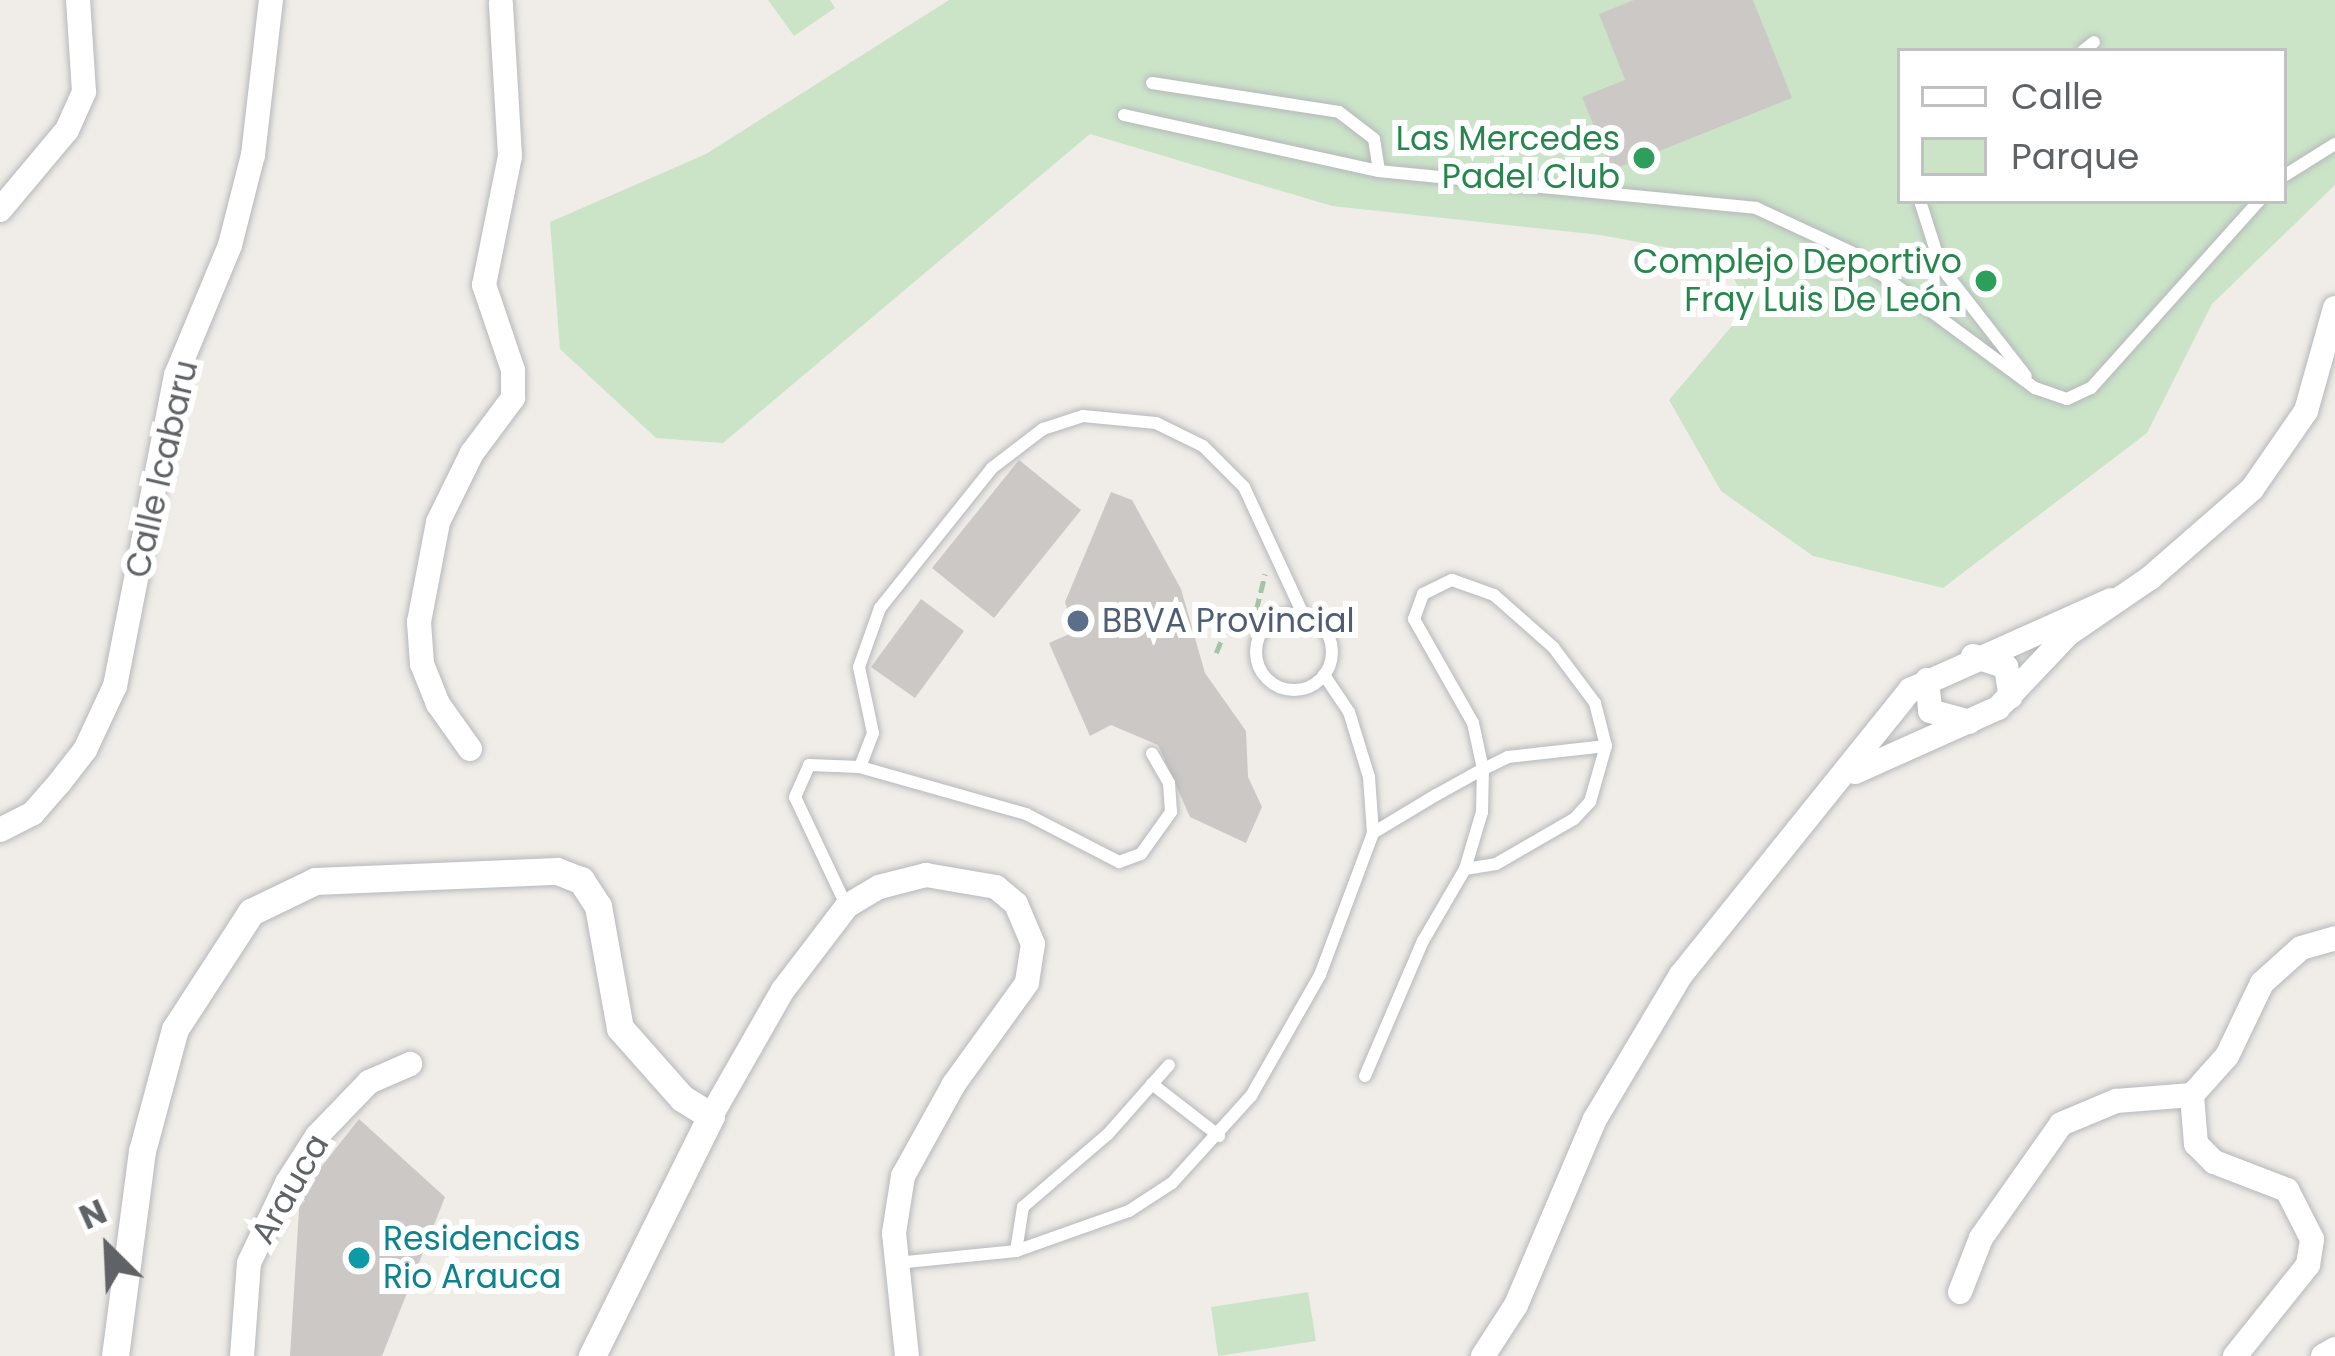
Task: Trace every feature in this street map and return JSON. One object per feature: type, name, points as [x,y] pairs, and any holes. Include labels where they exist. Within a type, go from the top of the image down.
[{"type":"street","points":[[0,210],[67,130],[84,92],[78,0]]},
{"type":"street","name":"Calle Icabaru","points":[[0,830],[33,812],[72,766],[115,686],[176,375],[230,245],[253,155],[271,0]]},
{"type":"street","points":[[470,749],[430,684],[419,622],[438,522],[472,453],[513,398],[513,370],[484,285],[510,157],[502,1]]},
{"type":"street","points":[[1843,780],[1975,722],[2011,698],[2111,600],[2188,548],[2274,463],[2318,383],[2321,338],[2335,308]]},
{"type":"street","points":[[1484,1356],[1516,1305],[1594,1119],[1681,975],[1843,780],[1910,690],[1973,656],[2111,600]]},
{"type":"street","points":[[1973,656],[2006,667],[2011,698]]},
{"type":"street","points":[[1927,680],[1925,700],[1936,717],[1975,722]]},
{"type":"street","points":[[116,1356],[142,1151],[175,1029],[234,932],[294,886],[556,871],[581,880],[608,931],[620,1028],[682,1098],[711,1115]]},
{"type":"street","points":[[592,1356],[711,1115],[783,990],[847,906],[900,879],[950,875],[996,887],[1016,904],[1033,944],[1028,983],[1013,1011],[954,1084],[903,1176],[895,1263],[907,1356]]},
{"type":"street","points":[[2235,1356],[2299,1280],[2312,1239],[2287,1190],[2214,1162],[2196,1144],[2192,1095],[2234,1045],[2262,983],[2301,947],[2335,938]]},
{"type":"street","name":"Arauca","points":[[242,1356],[249,1263],[287,1183],[317,1136],[369,1082],[410,1064]]},
{"type":"street","points":[[1960,1292],[1981,1238],[2061,1124],[2116,1101],[2192,1095]]},
{"type":"street","points":[[2324,1356],[2335,1349]]},
{"type":"lane","points":[[1152,83],[1339,112],[1374,139],[1379,171]]},
{"type":"lane","points":[[1124,115],[1379,171],[1756,208],[1851,251],[2035,388],[2067,399],[2091,388],[2256,204]]},
{"type":"lane","points":[[2287,174],[2335,144]]},
{"type":"lane","points":[[1921,204],[1941,267],[2035,388]]},
{"type":"lane","points":[[860,766],[873,733],[859,667],[880,608],[992,468],[1043,429],[1083,416],[1156,423],[1203,446],[1244,487],[1303,614],[1328,635],[1324,675],[1348,712],[1369,777],[1373,833],[1320,975],[1219,1136],[1172,1183],[1129,1211],[1016,1250],[895,1263]]},
{"type":"lane","points":[[1365,1076],[1423,941],[1466,869],[1484,769],[1473,722],[1414,619],[1423,594],[1452,580],[1494,595],[1552,647],[1595,703],[1606,746],[1590,802],[1574,819],[1496,864],[1466,869]]},
{"type":"lane","points":[[1303,614],[1283,615],[1263,629],[1258,665],[1287,689],[1324,675]]},
{"type":"lane","points":[[1373,833],[1508,757],[1606,746]]},
{"type":"lane","points":[[847,906],[795,797],[809,765],[860,766],[1026,814],[1119,862],[1141,854],[1172,812],[1169,783],[1152,753]]},
{"type":"lane","points":[[1016,1250],[1023,1207],[1169,1065]]},
{"type":"lane","points":[[1152,1084],[1219,1136]]},
{"type":"path","points":[[1216,653],[1225,631],[1256,610],[1271,545]]},
{"type":"green space","points":[[768,0],[830,0],[835,8],[794,36]]},
{"type":"green space","name":"Complejo Deportivo Fray Luis De León","points":[[949,0],[2335,0],[2335,185],[2212,304],[2147,433],[1943,588],[1813,556],[1721,491],[1669,400],[1748,307],[1724,258],[1600,235],[1332,206],[1090,134],[723,443],[656,438],[560,349],[550,222],[706,154]]},
{"type":"green space","points":[[1308,1292],[1316,1341],[1218,1356],[1211,1307]]},
{"type":"building","points":[[1634,0],[1753,0],[1792,98],[1612,170],[1582,97],[1625,80],[1599,14]]},
{"type":"building","points":[[1019,460],[1081,510],[994,618],[932,568]]},
{"type":"building","points":[[1111,492],[1132,500],[1181,589],[1205,673],[1246,731],[1248,777],[1262,807],[1246,843],[1190,817],[1158,745],[1111,725],[1090,736],[1049,643],[1074,632],[1065,602]]},
{"type":"building","points":[[921,599],[964,631],[915,698],[871,667]]},
{"type":"building","name":"Residencias Rio Arauca","points":[[359,1119],[445,1197],[382,1356],[290,1356],[300,1194]]},
{"type":"place","name":"Las Mercedes Padel Club","points":[[1644,158]]},
{"type":"place","name":"Complejo Deportivo Fray Luis De León","points":[[1986,281]]},
{"type":"place","name":"BBVA Provincial","points":[[1078,621]]},
{"type":"place","name":"Residencias Rio Arauca","points":[[359,1258]]}]
